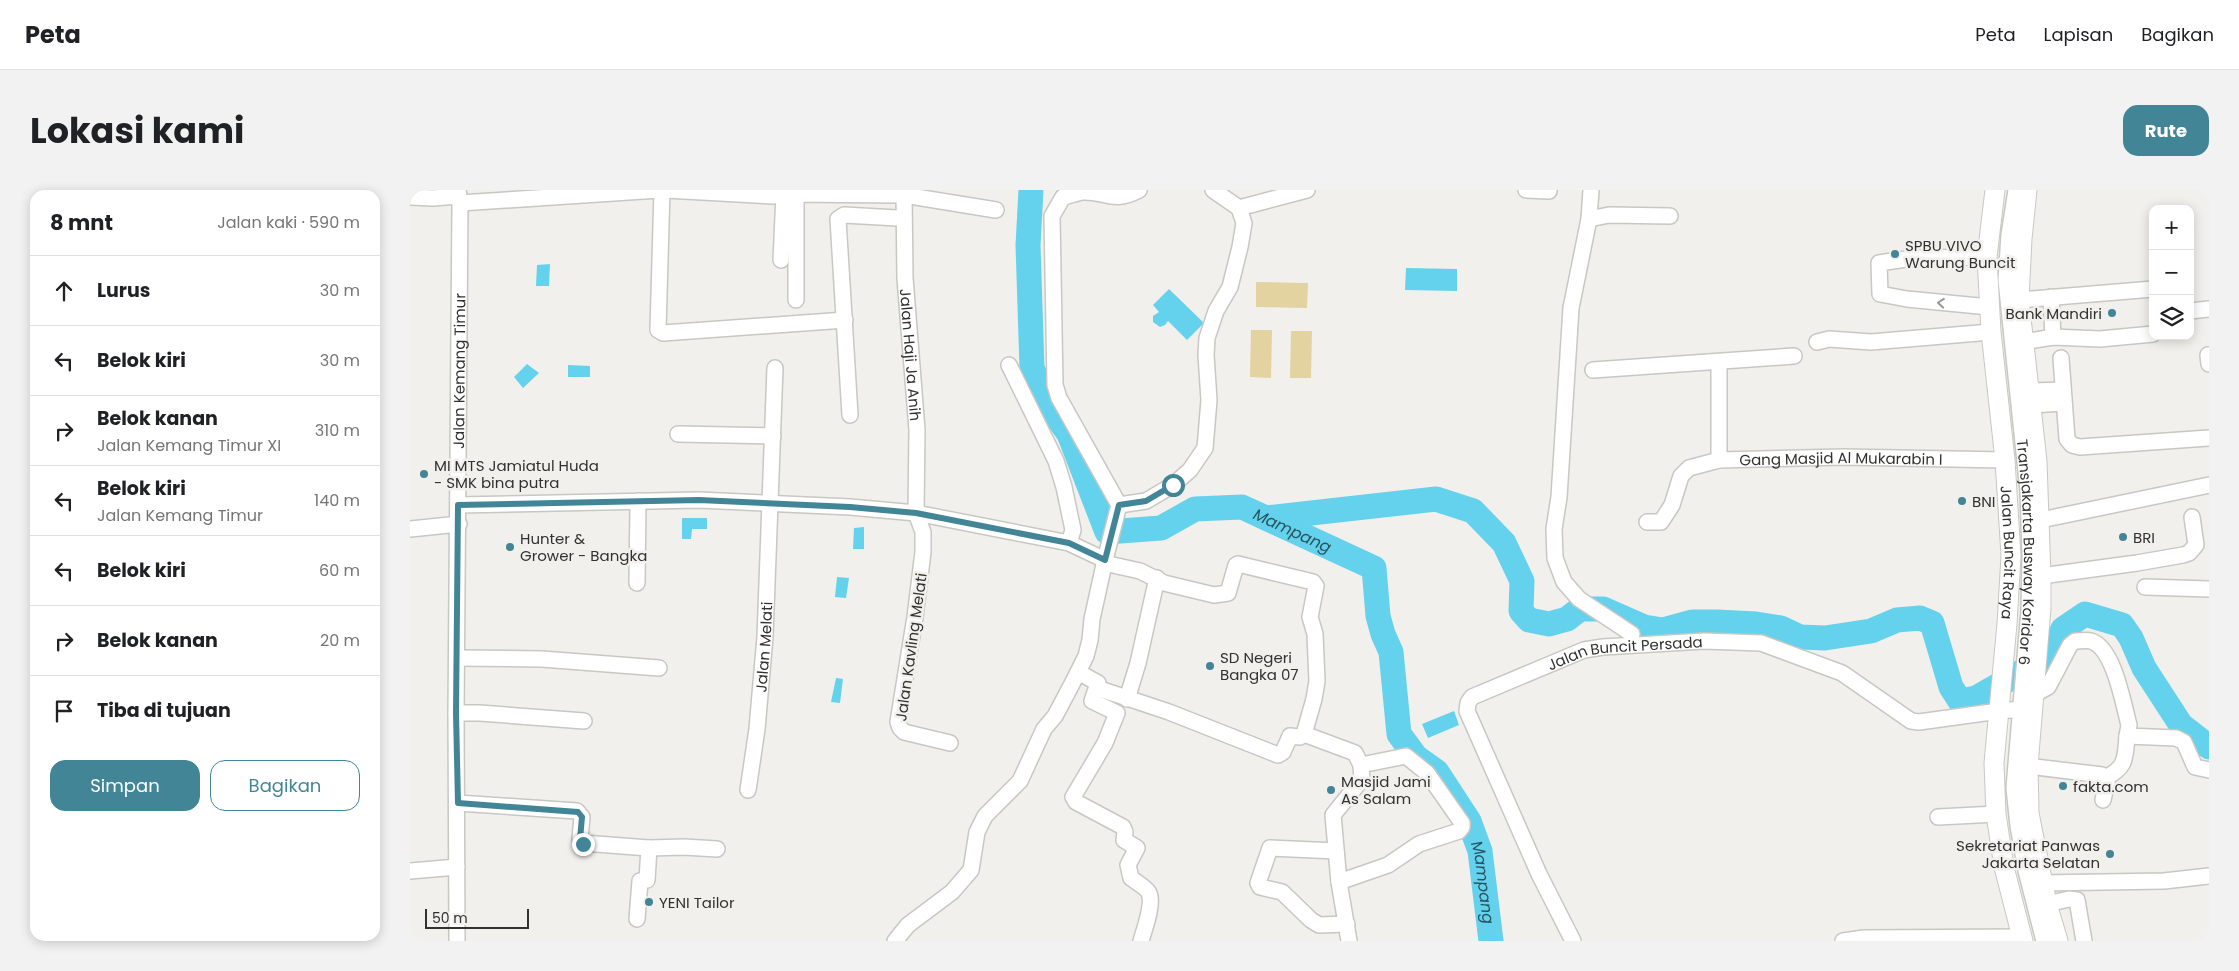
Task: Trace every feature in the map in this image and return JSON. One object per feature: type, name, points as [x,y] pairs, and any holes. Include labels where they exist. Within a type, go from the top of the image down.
[{"type":"main road","name":"Jalan Buncit Raya","points":[[1996,190],[1987,257],[1989,307],[2006,460],[2011,556],[2021,654],[2011,764],[1996,814],[2004,867],[2027,940]]},
{"type":"main road","name":"Jalan Buncit Raya","points":[[2027,190],[2019,300],[2038,461],[2041,576],[2021,654],[2011,764],[2029,813],[2042,883],[2058,941]]},
{"type":"street","points":[[663,190],[658,330],[663,333],[845,320]]},
{"type":"street","points":[[410,197],[433,198],[663,190],[773,196],[788,193],[904,195],[996,210]]},
{"type":"street","points":[[895,941],[908,925],[952,892],[970,870],[977,832],[985,816],[1020,781],[1044,729],[1055,716],[1086,656],[1104,557],[1117,512],[1059,398],[1055,385],[1052,216],[1063,197],[1082,192],[1116,198],[1128,196],[1139,190]]},
{"type":"street","points":[[1117,512],[1146,501],[1173,485],[1190,470],[1205,448],[1209,400],[1206,355],[1207,338],[1216,311],[1230,287],[1244,223],[1239,208],[1213,190]]},
{"type":"street","points":[[1239,208],[1307,190]]},
{"type":"street","points":[[1526,190],[1549,191]]},
{"type":"street","points":[[1591,190],[1589,219],[1572,308],[1569,369],[1554,542],[1555,558],[1564,582],[1579,599],[1632,634]]},
{"type":"street","name":"Transjakarta Busway Koridor 6","points":[[2007,190],[1998,251],[1999,295],[2020,506],[2022,558],[2021,654]]},
{"type":"street","name":"Transjakarta Busway Koridor 6","points":[[2016,190],[2008,234],[2006,280],[2028,490],[2030,555],[2021,654]]},
{"type":"street","points":[[781,260],[788,193]]},
{"type":"street","points":[[788,193],[796,300]]},
{"type":"street","name":"Jalan Haji Ja Anih","points":[[904,195],[906,295],[917,430],[916,513]]},
{"type":"street","name":"Jalan Kemang Timur","points":[[457,941],[458,196]]},
{"type":"street","points":[[850,415],[838,218],[844,215],[897,218]]},
{"type":"street","points":[[1589,219],[1609,215],[1670,216]]},
{"type":"street","points":[[1987,257],[1912,258],[1879,263],[1880,294],[1907,299],[1989,307]]},
{"type":"street","points":[[2019,300],[2149,289]]},
{"type":"street","points":[[2050,298],[2053,337]]},
{"type":"street","points":[[2194,311],[2209,309]]},
{"type":"street","points":[[1817,342],[1829,339],[1871,342],[1991,332]]},
{"type":"street","points":[[2023,342],[2053,337],[2100,339],[2149,334]]},
{"type":"street","points":[[1593,370],[1794,356]]},
{"type":"street","points":[[2061,358],[2067,439],[2072,445],[2209,438]]},
{"type":"street","points":[[1719,362],[1719,460]]},
{"type":"street","points":[[1009,365],[1056,461],[1064,487],[1075,546]]},
{"type":"street","name":"Jalan Melati","points":[[748,790],[761,688],[769,556],[769,504],[775,368]]},
{"type":"street","points":[[2030,398],[2064,396]]},
{"type":"street","points":[[678,434],[773,436]]},
{"type":"street","name":"Gang Masjid Al Mukarabin I","points":[[1647,522],[1661,522],[1672,506],[1682,476],[1689,468],[1719,460],[1844,457],[2006,460]]},
{"type":"street","points":[[2041,520],[2209,485]]},
{"type":"street","points":[[458,505],[699,500],[850,507],[916,513],[1075,546],[1157,578],[1164,583],[1221,595],[1228,593],[1238,564],[1313,582],[1316,586],[1310,617],[1315,634],[1316,681],[1314,699],[1304,734],[1300,737],[1290,736],[1280,755],[1169,712],[1127,700],[1097,688]]},
{"type":"street","points":[[637,583],[638,501]]},
{"type":"street","name":"Jalan Kavling Melati","points":[[916,513],[923,532],[923,552],[915,618],[898,722],[904,732],[950,744]]},
{"type":"street","points":[[2041,576],[2189,554],[2196,546],[2192,516]]},
{"type":"street","points":[[410,529],[459,524]]},
{"type":"street","points":[[1127,700],[1138,664],[1157,578]]},
{"type":"street","points":[[2145,587],[2209,589]]},
{"type":"street","name":"Jalan Buncit Persada","points":[[1574,941],[1540,874],[1467,711],[1468,703],[1472,697],[1584,650],[1603,647],[1704,641],[1761,643],[1831,668],[1849,677],[1911,721],[1919,722],[2018,698]]},
{"type":"street","points":[[2018,698],[2048,687],[2070,645],[2075,641],[2091,642],[2100,647],[2109,657],[2129,724],[2124,763],[2117,772],[2105,778]]},
{"type":"street","points":[[457,658],[542,659],[659,668]]},
{"type":"street","points":[[1078,672],[1096,681],[1098,685],[1092,701],[1118,713],[1105,743],[1073,797],[1076,802],[1123,827],[1125,832],[1124,840],[1137,848],[1128,865],[1131,878],[1148,891],[1150,896],[1148,915],[1141,941]]},
{"type":"street","points":[[456,713],[584,721]]},
{"type":"street","points":[[1304,734],[1355,753],[1361,765],[1362,779],[1333,815],[1339,882],[1349,941]]},
{"type":"street","points":[[2127,736],[2176,738],[2184,742],[2195,767],[2209,770]]},
{"type":"street","points":[[1339,882],[1388,865],[1419,844],[1459,831],[1462,827],[1462,823],[1427,773],[1406,756],[1401,755],[1361,765]]},
{"type":"street","points":[[2011,764],[2102,775],[2107,782],[2103,800]]},
{"type":"street","points":[[1843,941],[1864,938],[2027,940],[2024,901],[2012,851],[2006,792],[2011,764]]},
{"type":"street","points":[[2011,764],[2018,826],[2026,871],[2044,941]]},
{"type":"street","points":[[458,803],[578,812],[582,817],[580,839],[583,844],[649,848],[717,849]]},
{"type":"street","points":[[1938,817],[1996,814]]},
{"type":"street","points":[[637,919],[640,881],[646,880],[649,848]]},
{"type":"street","points":[[1336,851],[1270,848],[1258,883],[1260,887],[1282,892],[1311,920],[1319,925],[1347,924]]},
{"type":"street","points":[[410,871],[457,867]]},
{"type":"street","points":[[2042,883],[2164,881],[2209,876]]},
{"type":"street","points":[[2047,904],[2077,900],[2084,941]]},
{"type":"shaded area","points":[[1256,282],[1308,283],[1307,308],[1256,307]]},
{"type":"shaded area","points":[[1251,330],[1272,330],[1271,378],[1250,377]]},
{"type":"shaded area","points":[[1291,331],[1312,331],[1311,378],[1290,378]]},
{"type":"water","points":[[550,264],[549,286],[536,286],[537,265]]},
{"type":"water","points":[[1406,268],[1457,269],[1457,291],[1405,290]]},
{"type":"water","points":[[1169,289],[1204,323],[1187,340],[1168,321],[1160,327],[1153,322],[1153,316],[1159,312],[1153,305]]},
{"type":"water","points":[[527,364],[539,373],[523,388],[514,377]]},
{"type":"water","points":[[568,365],[590,366],[590,377],[568,377]]},
{"type":"water","points":[[682,518],[707,518],[707,529],[692,529],[691,539],[682,539]]},
{"type":"water","points":[[864,527],[864,549],[853,549],[854,528]]},
{"type":"water","points":[[837,577],[849,578],[846,598],[835,597]]},
{"type":"water","points":[[836,678],[843,679],[840,703],[831,702]]},
{"type":"water","points":[[1454,711],[1459,725],[1428,738],[1422,724]]},
{"type":"waterway","name":"Mampang","points":[[1031,190],[1028,245],[1032,368],[1052,410],[1069,434],[1107,532],[1161,528],[1195,509],[1242,507],[1374,568],[1378,616],[1391,652],[1399,734],[1416,757],[1437,772],[1469,821],[1480,851],[1491,941]]},
{"type":"waterway","points":[[1266,518],[1436,499],[1473,511],[1504,543],[1522,581],[1521,611],[1529,620],[1549,624],[1567,619],[1580,609],[1603,609],[1644,627],[1663,630],[1692,622],[1717,622],[1756,624],[1781,628],[1800,637],[1825,638],[1871,631],[1897,620],[1920,618],[1932,623],[1951,687],[1960,701],[1976,698],[2051,655],[2063,629],[2085,614],[2122,625],[2131,638],[2144,668],[2181,725],[2209,747]]},
{"type":"place","name":"SPBU VIVO Warung Buncit","points":[[1895,254]]},
{"type":"place","name":"Bank Mandiri","points":[[2112,313]]},
{"type":"place","name":"MI MTS Jamiatul Huda - SMK bina putra","points":[[424,474]]},
{"type":"place","name":"BNI","points":[[1962,501]]},
{"type":"place","name":"BRI","points":[[2123,537]]},
{"type":"place","name":"Hunter & Grower - Bangka","points":[[510,547]]},
{"type":"place","name":"SD Negeri Bangka 07","points":[[1210,666]]},
{"type":"place","name":"fakta.com","points":[[2063,786]]},
{"type":"place","name":"Masjid Jami As Salam","points":[[1331,790]]},
{"type":"place","name":"Sekretariat Panwas Jakarta Selatan","points":[[2110,854]]},
{"type":"place","name":"YENI Tailor","points":[[649,902]]},
{"type":"route","points":[[583,844],[580,842],[582,817],[578,812],[458,803],[456,713],[458,505],[699,500],[850,507],[916,513],[1069,543],[1105,560],[1119,505],[1132,505],[1146,501],[1173,485]]}]
